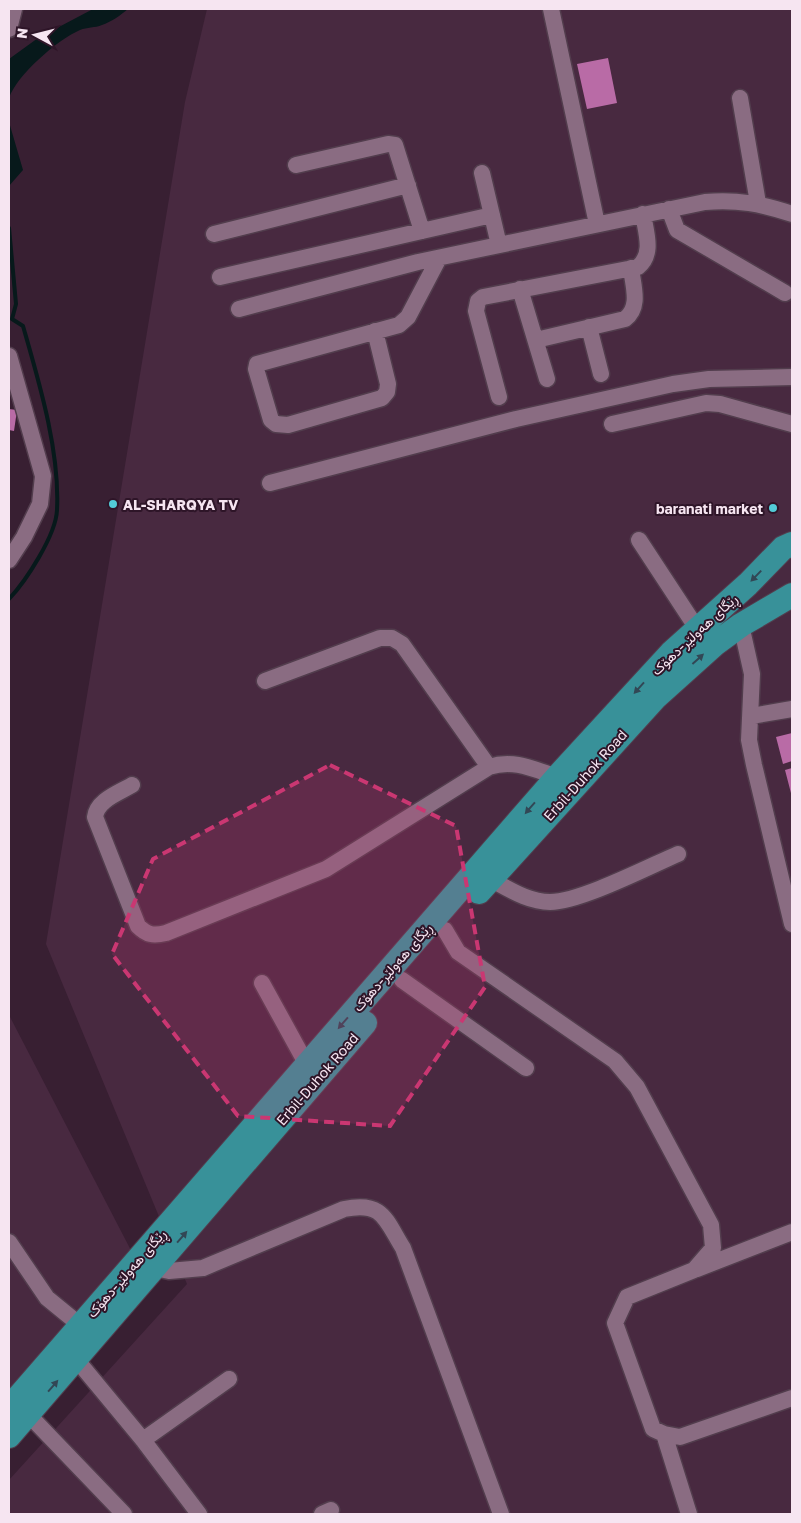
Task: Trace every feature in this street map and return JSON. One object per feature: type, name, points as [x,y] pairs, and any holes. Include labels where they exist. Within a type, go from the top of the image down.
[{"type":"highway","name":"ڕێگای هەولێر-دهۆک","points":[[19,1411],[80,1325],[557,777],[671,653],[748,584],[783,548],[792,544]]},
{"type":"highway","name":"Erbil-Duhok Road","points":[[9,1436],[19,1411],[76,1359],[445,930],[656,697],[715,644],[741,625],[792,595]]},
{"type":"street","points":[[9,28],[14,9]]},
{"type":"street","points":[[551,9],[597,224]]},
{"type":"street","points":[[740,98],[758,203]]},
{"type":"street","points":[[296,165],[388,144],[396,145],[422,231]]},
{"type":"street","points":[[482,173],[499,245]]},
{"type":"street","points":[[214,234],[408,184]]},
{"type":"street","points":[[239,309],[439,258],[669,209],[723,200],[758,203],[792,214]]},
{"type":"street","points":[[669,209],[677,230],[785,293]]},
{"type":"street","points":[[499,397],[476,311],[478,301],[483,296],[638,267],[645,261],[648,252],[643,214]]},
{"type":"street","points":[[220,277],[492,215]]},
{"type":"street","points":[[375,331],[388,384],[387,392],[382,398],[288,425],[276,424],[271,420],[256,369],[257,364],[375,331],[398,325],[408,317],[439,258]]},
{"type":"street","points":[[536,340],[625,319],[633,313],[635,304],[631,268]]},
{"type":"street","points":[[520,289],[547,379]]},
{"type":"street","points":[[589,328],[601,374]]},
{"type":"street","points":[[9,356],[43,476],[40,504],[24,537],[9,560]]},
{"type":"street","points":[[270,483],[516,419],[673,384],[710,380],[792,377]]},
{"type":"street","points":[[612,424],[706,403],[720,404],[792,424]]},
{"type":"street","points":[[639,540],[698,630]]},
{"type":"street","points":[[741,625],[752,674],[749,740],[792,924]]},
{"type":"street","points":[[265,682],[380,638],[392,638],[402,644],[489,767]]},
{"type":"street","points":[[751,716],[792,710]]},
{"type":"street","points":[[132,785],[96,808],[95,817],[138,926],[146,934],[154,935],[166,934],[326,869],[489,767],[503,763],[512,763],[557,777]]},
{"type":"street","points":[[490,879],[524,897],[550,902],[577,897],[678,854]]},
{"type":"street","points":[[445,930],[458,952],[615,1061],[637,1087],[711,1225],[712,1248],[694,1270]]},
{"type":"street","points":[[402,980],[526,1068]]},
{"type":"street","points":[[262,983],[307,1065]]},
{"type":"street","points":[[155,1268],[169,1271],[203,1268],[344,1210],[363,1205],[382,1213],[403,1248],[501,1514]]},
{"type":"street","points":[[792,1232],[628,1297],[616,1323],[653,1429],[664,1434],[680,1437],[792,1398]]},
{"type":"street","points":[[9,1242],[47,1298],[80,1325]]},
{"type":"street","points":[[76,1359],[143,1440],[199,1514]]},
{"type":"street","points":[[143,1440],[229,1378]]},
{"type":"street","points":[[19,1411],[124,1514]]},
{"type":"street","points":[[664,1434],[690,1514]]},
{"type":"highlighted area","points":[[330,765],[456,826],[485,987],[390,1126],[238,1116],[112,954],[153,859]]},
{"type":"shaded area","points":[[93,9],[128,9],[109,22],[80,30],[60,42],[29,69],[13,89],[9,98],[9,59],[38,38]]},
{"type":"shaded area","points":[[207,9],[792,9],[792,1514],[9,1514],[9,1480],[187,1284],[46,944],[185,102]]},
{"type":"shaded area","points":[[9,122],[23,170],[9,186]]},
{"type":"shaded area","points":[[9,1015],[137,1262],[9,1410]]},
{"type":"building","points":[[608,58],[617,103],[587,109],[577,64]]},
{"type":"building","points":[[9,409],[17,410],[14,431],[9,430]]},
{"type":"building","points":[[792,733],[792,761],[783,764],[776,737]]},
{"type":"building","points":[[792,768],[792,797],[785,770]]},
{"type":"waterway","points":[[9,228],[16,304],[12,319],[23,326],[35,370],[52,441],[57,487],[57,510],[46,544],[24,581],[9,599]]},
{"type":"place","name":"AL-SHARQYA TV","points":[[113,504]]},
{"type":"place","name":"baranati market","points":[[773,508]]}]
